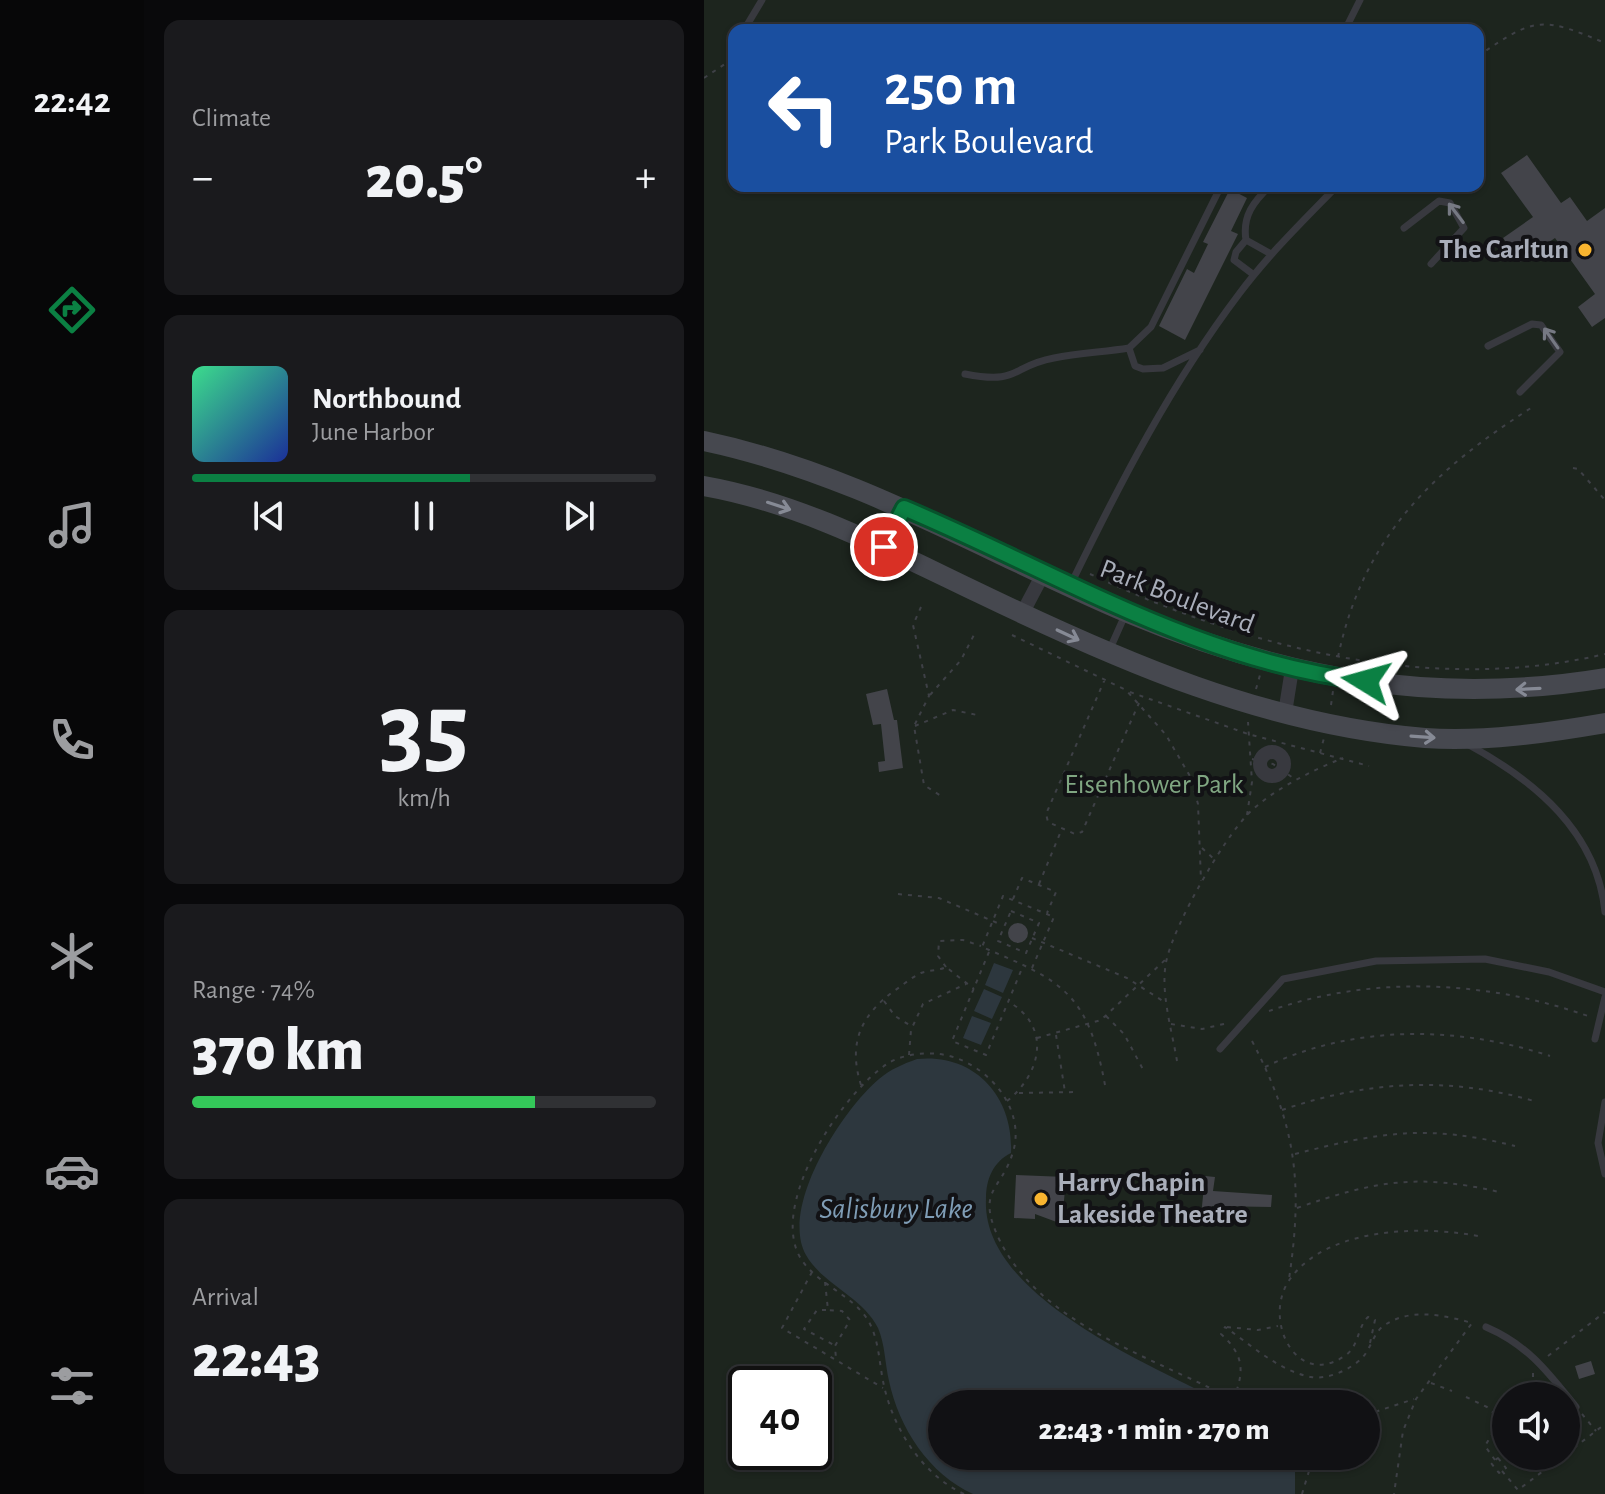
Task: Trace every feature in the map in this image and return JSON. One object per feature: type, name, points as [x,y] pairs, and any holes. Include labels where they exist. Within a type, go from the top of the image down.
[{"type":"street","name":"Park Boulevard","points":[[704,441],[756,452],[904,508],[1043,574],[1074,577],[1126,612],[1217,646],[1292,669],[1336,678],[1449,691],[1537,689],[1605,678]]},
{"type":"street","points":[[704,486],[776,505],[884,547],[1108,653],[1238,701],[1328,723],[1427,738],[1551,732],[1605,723]]},
{"type":"street","points":[[884,547],[904,508]]},
{"type":"street","points":[[1022,614],[1043,574]]},
{"type":"street","points":[[1285,713],[1292,669]]},
{"type":"street","points":[[1255,760],[1275,752],[1283,761],[1282,770]]},
{"type":"lane","points":[[748,24],[762,0]]},
{"type":"lane","points":[[1348,24],[1360,0]]},
{"type":"lane","points":[[965,374],[995,380],[1010,378],[1050,359],[1129,348],[1151,327],[1218,192]]},
{"type":"lane","points":[[1254,275],[1234,260],[1236,252],[1246,240],[1249,211],[1265,192]]},
{"type":"lane","points":[[1074,577],[1137,451],[1202,349],[1271,254],[1331,192]]},
{"type":"lane","points":[[1404,228],[1439,201],[1450,203],[1464,228],[1431,264]]},
{"type":"lane","points":[[1246,240],[1271,254]]},
{"type":"lane","points":[[1488,346],[1532,324],[1541,325],[1560,352],[1558,359],[1520,392]]},
{"type":"lane","points":[[1129,348],[1135,366],[1154,370],[1202,349]]},
{"type":"lane","points":[[1108,653],[1126,612]]},
{"type":"lane","points":[[1454,738],[1510,768],[1556,805],[1586,849],[1605,912]]},
{"type":"lane","points":[[1220,1049],[1283,979],[1376,961],[1485,959],[1549,972],[1605,994],[1595,1039]]},
{"type":"lane","points":[[1605,1102],[1598,1143],[1605,1174]]},
{"type":"lane","points":[[1486,1327],[1520,1344],[1541,1361],[1557,1382]]},
{"type":"path","points":[[1484,52],[1519,28],[1545,22],[1605,43]]},
{"type":"path","points":[[704,78],[728,62]]},
{"type":"path","points":[[1320,753],[1350,604],[1370,562],[1396,523],[1440,476],[1478,443],[1531,408]]},
{"type":"path","points":[[1573,468],[1578,469],[1605,500]]},
{"type":"path","points":[[1074,577],[1134,594],[1196,617],[1380,665],[1463,669],[1526,666],[1605,654]]},
{"type":"path","points":[[921,607],[913,625],[929,696]]},
{"type":"path","points":[[941,796],[924,785],[914,726],[929,696],[961,660],[976,631]]},
{"type":"path","points":[[1012,635],[1126,690],[1248,734],[1369,766]]},
{"type":"path","points":[[1254,697],[1261,668]]},
{"type":"path","points":[[1105,678],[1046,814],[1048,822],[1075,834],[1082,832],[1139,702]]},
{"type":"path","points":[[1126,690],[1166,735],[1191,778],[1198,804],[1201,882]]},
{"type":"path","points":[[914,726],[953,710],[977,715]]},
{"type":"path","points":[[1247,816],[1255,760],[1248,734],[1250,713]]},
{"type":"path","points":[[1037,1038],[1088,1026],[1106,1016],[1142,986],[1166,959],[1201,882],[1247,816],[1297,781],[1343,758]]},
{"type":"path","points":[[1255,760],[1282,770],[1297,781]]},
{"type":"path","points":[[1038,885],[1062,828]]},
{"type":"path","points":[[1201,848],[1216,861]]},
{"type":"path","points":[[1013,900],[1022,878],[1056,892],[1046,914]]},
{"type":"path","points":[[898,894],[939,898],[1004,926]]},
{"type":"path","points":[[982,947],[1003,896],[1054,917],[1032,968]]},
{"type":"path","points":[[1025,917],[1029,907]]},
{"type":"path","points":[[1011,911],[1025,917],[1039,923],[1026,953],[998,941],[1011,911]]},
{"type":"path","points":[[1032,938],[1142,986],[1167,1003]]},
{"type":"path","points":[[974,989],[946,967],[938,956],[939,941],[963,940],[1052,978],[1071,996],[1088,1026],[1099,1052],[1105,1085]]},
{"type":"path","points":[[1007,957],[1011,946]]},
{"type":"path","points":[[990,950],[952,1041],[968,1048],[986,1055],[1024,964]]},
{"type":"path","points":[[1166,959],[1167,1003],[1177,1061]]},
{"type":"path","points":[[862,1086],[854,1063],[855,1041],[863,1022],[883,1000],[919,973],[946,967]]},
{"type":"path","points":[[909,1056],[913,1026],[923,1004],[966,984]]},
{"type":"path","points":[[1171,1024],[1202,1029],[1353,988],[1392,986],[1501,992],[1538,998],[1588,1016]]},
{"type":"path","points":[[883,1000],[895,1016],[913,1026]]},
{"type":"path","points":[[1006,1102],[1034,1070],[1038,1055],[1037,1038],[1021,1009],[1008,1002]]},
{"type":"path","points":[[1106,1016],[1124,1034],[1145,1073]]},
{"type":"path","points":[[1056,1034],[1066,1093]]},
{"type":"path","points":[[1265,1067],[1320,1046],[1401,1034],[1488,1038],[1550,1056]]},
{"type":"path","points":[[1252,1041],[1282,1110],[1294,1155],[1297,1208],[1289,1280],[1280,1306],[1278,1326],[1284,1343],[1300,1357],[1321,1364],[1340,1360],[1359,1339],[1363,1321],[1372,1317],[1375,1320],[1369,1348]]},
{"type":"path","points":[[963,1060],[968,1048]]},
{"type":"path","points":[[964,1494],[946,1485],[905,1440],[884,1389],[879,1349],[869,1321],[813,1271],[797,1252],[793,1229],[800,1190],[817,1148],[838,1113],[888,1063],[909,1056],[939,1054],[963,1060],[986,1073],[1014,1119],[1013,1153],[991,1190],[990,1217],[1001,1243],[1017,1267],[1046,1297],[1081,1323],[1213,1390]]},
{"type":"path","points":[[1282,1110],[1356,1089],[1407,1083],[1492,1089],[1534,1101]]},
{"type":"path","points":[[1017,1093],[1078,1092]]},
{"type":"path","points":[[1294,1155],[1384,1132],[1476,1136],[1515,1146]]},
{"type":"path","points":[[1297,1208],[1355,1188],[1396,1180],[1463,1183],[1499,1192]]},
{"type":"path","points":[[1289,1280],[1306,1262],[1350,1241],[1388,1231],[1419,1228],[1483,1237]]},
{"type":"path","points":[[813,1271],[782,1328],[884,1389]]},
{"type":"path","points":[[825,1280],[828,1310]]},
{"type":"path","points":[[835,1346],[804,1329],[817,1310],[842,1311],[850,1320],[835,1346],[836,1360]]},
{"type":"path","points":[[1533,1382],[1531,1377],[1541,1361],[1605,1312]]},
{"type":"path","points":[[1225,1327],[1276,1363],[1312,1377],[1336,1374],[1361,1359],[1382,1327],[1404,1318],[1428,1314],[1472,1323],[1416,1399],[1403,1431],[1394,1494]]},
{"type":"path","points":[[1225,1327],[1258,1330],[1278,1326]]},
{"type":"path","points":[[1225,1327],[1221,1334],[1242,1359],[1243,1369],[1236,1390]]},
{"type":"path","points":[[1429,1382],[1452,1391]]},
{"type":"path","points":[[1466,1397],[1492,1413]]},
{"type":"path","points":[[1380,1411],[1416,1399]]},
{"type":"path","points":[[1580,1412],[1596,1431]]},
{"type":"path","points":[[1580,1443],[1605,1424]]},
{"type":"path","points":[[1492,1434],[1485,1446],[1492,1456]]},
{"type":"path","points":[[1302,1494],[1309,1470]]},
{"type":"path","points":[[1497,1470],[1499,1473],[1502,1471],[1518,1490],[1545,1470]]},
{"type":"green space","name":"Eisenhower Park","points":[[704,0],[1605,0],[1605,1494],[704,1494]]},
{"type":"water","points":[[994,963],[1013,970],[1003,993],[985,985]]},
{"type":"water","points":[[984,989],[1002,997],[992,1019],[974,1011]]},
{"type":"water","points":[[972,1016],[991,1023],[981,1045],[963,1038]]},
{"type":"water","name":"Salisbury Lake","points":[[917,1059],[938,1059],[957,1063],[987,1083],[1006,1114],[1010,1133],[1011,1153],[992,1172],[986,1199],[992,1234],[1011,1267],[1041,1297],[1077,1324],[1198,1390],[928,1390],[928,1460],[900,1416],[878,1328],[862,1307],[813,1265],[806,1255],[800,1235],[801,1211],[808,1186],[833,1135],[864,1093],[897,1067]]},
{"type":"water","name":"Salisbury Lake","points":[[938,1470],[1295,1470],[1295,1494],[973,1494]]},
{"type":"building","name":"The Carltun","points":[[1527,155],[1561,203],[1570,197],[1587,221],[1605,208],[1605,318],[1592,327],[1578,307],[1595,294],[1555,238],[1520,262],[1503,238],[1533,217],[1501,173]]},
{"type":"building","points":[[1228,192],[1247,198],[1231,231],[1238,234],[1185,340],[1159,326],[1187,269],[1194,273],[1208,244],[1203,242]]},
{"type":"building","points":[[887,689],[894,720],[897,720],[903,768],[879,772],[878,762],[885,761],[881,724],[873,725],[866,694]]},
{"type":"building","points":[[1018,923],[1025,926],[1028,933],[1025,940],[1018,943],[1011,940],[1008,933],[1011,926]]},
{"type":"building","name":"Harry Chapin Lakeside Theatre","points":[[1016,1175],[1066,1177],[1062,1224],[1035,1214],[1035,1219],[1014,1218]]},
{"type":"building","points":[[1205,1176],[1215,1177],[1213,1191],[1272,1195],[1271,1207],[1212,1206],[1211,1217],[1201,1216]]},
{"type":"building","points":[[1591,1361],[1595,1374],[1579,1379],[1575,1366]]},
{"type":"place","name":"The Carltun","points":[[1585,250]]},
{"type":"place","name":"Harry Chapin Lakeside Theatre","points":[[1041,1199]]},
{"type":"route","points":[[884,547],[904,508],[1126,612],[1180,633],[1292,669],[1366,681]]}]
